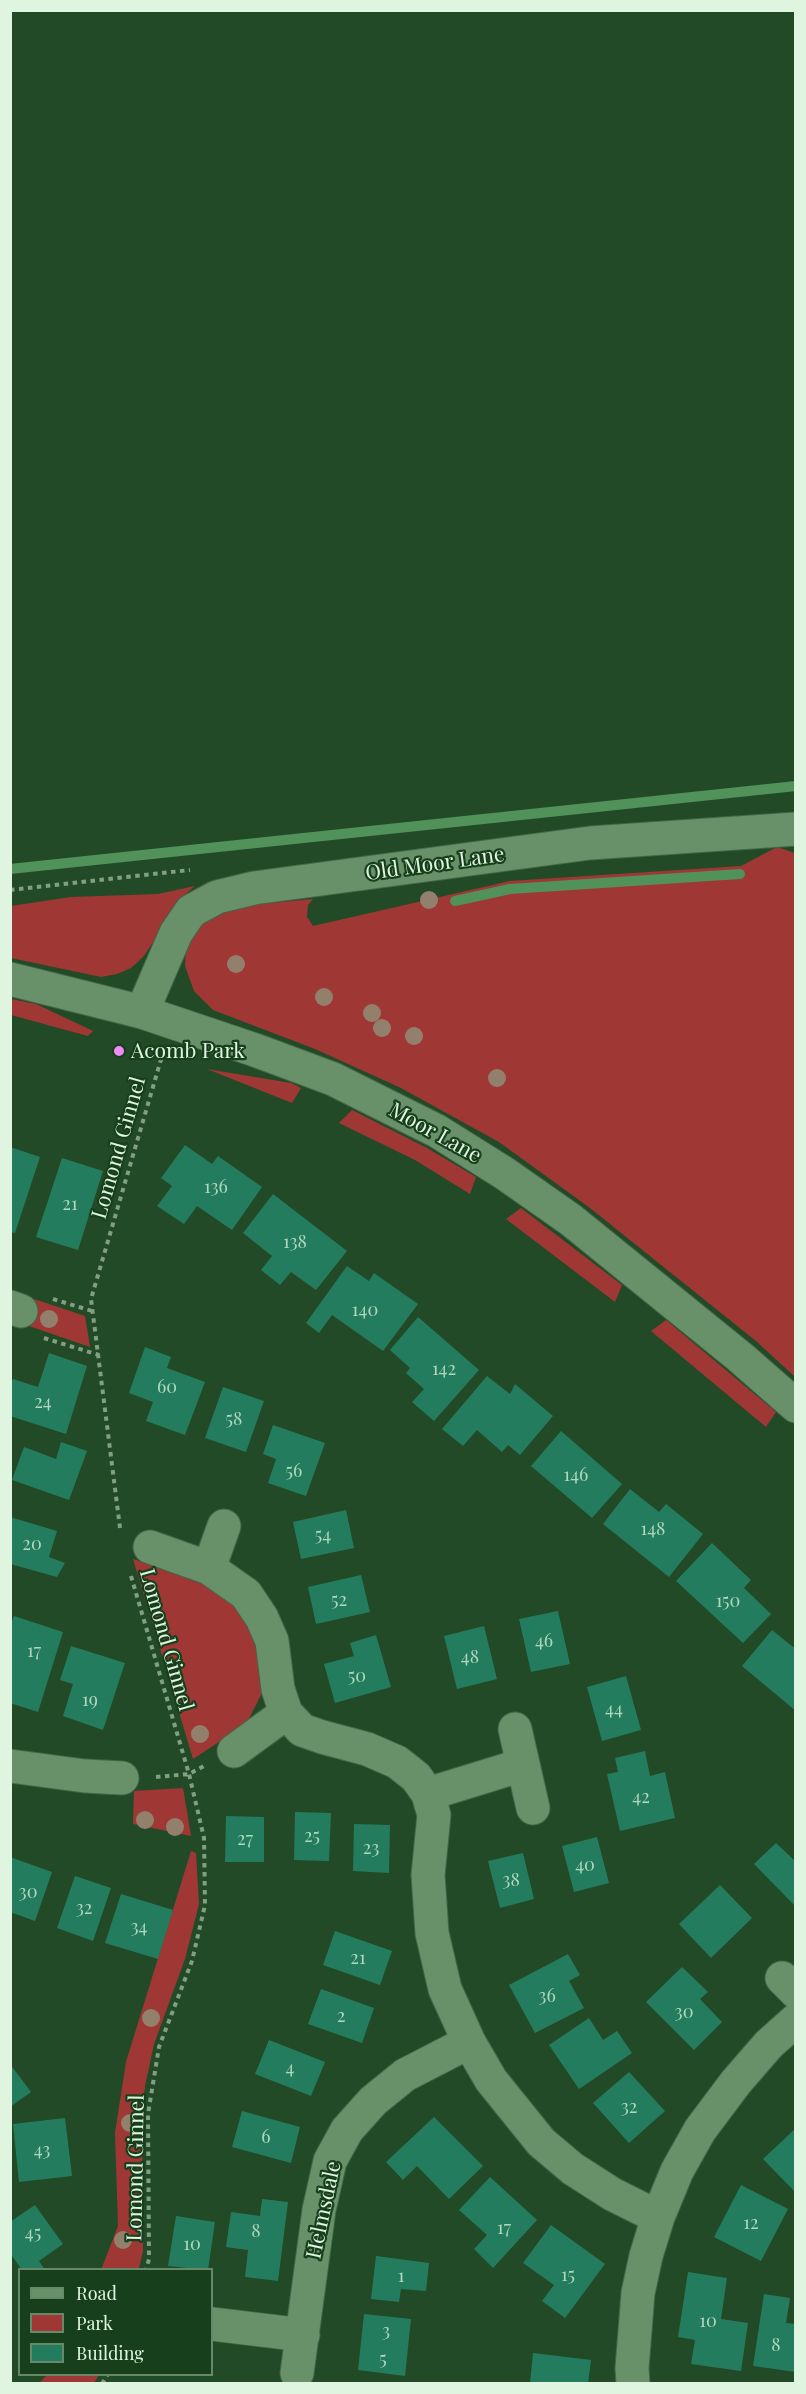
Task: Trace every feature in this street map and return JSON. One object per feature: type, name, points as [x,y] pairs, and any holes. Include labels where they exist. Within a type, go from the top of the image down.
[{"type":"street","name":"Old Moor Lane","points":[[157,1016],[176,933],[191,911],[217,897],[254,888],[590,843],[795,829]]},
{"type":"street","name":"Moor Lane","points":[[10,979],[157,1016],[333,1079],[437,1131],[504,1173],[571,1220],[731,1350],[795,1406]]},
{"type":"street","points":[[209,1568],[224,1526]]},
{"type":"street","points":[[139,1556],[209,1568],[246,1594],[262,1617],[272,1641],[278,1689],[286,1713],[302,1730],[367,1749],[397,1762],[416,1777],[428,1794],[434,1815],[428,1875],[432,1933],[445,1989],[469,2042],[491,2080],[541,2142],[573,2169],[612,2194],[658,2217]]},
{"type":"street","points":[[234,1751],[286,1713]]},
{"type":"street","points":[[515,1729],[533,1808]]},
{"type":"street","points":[[428,1794],[522,1765]]},
{"type":"street","points":[[10,1766],[85,1776],[122,1778]]},
{"type":"street","points":[[633,2384],[632,2368],[638,2293],[658,2217],[677,2171],[700,2130],[736,2082],[769,2044],[795,2020]]},
{"type":"street","name":"Helmsdale","points":[[297,2373],[319,2210],[330,2162],[347,2130],[373,2102],[405,2075],[469,2042]]},
{"type":"street","points":[[213,2324],[303,2336]]},
{"type":"path","points":[[10,890],[194,869]]},
{"type":"path","name":"Lomond Ginnel","points":[[120,1532],[91,1299],[157,1016]]},
{"type":"path","name":"Lomond Ginnel","points":[[139,1556],[204,1838],[205,1905],[192,1961],[159,2047],[148,2114],[149,2259],[147,2268]]},
{"type":"green space","points":[[777,847],[795,853],[795,1377],[756,1341],[590,1208],[499,1142],[401,1088],[315,1049],[213,1010],[194,991],[185,966],[186,947],[203,922],[228,907],[313,899],[308,905],[307,917],[313,926],[510,881],[741,866]]},
{"type":"green space","points":[[195,886],[177,901],[143,957],[131,968],[117,974],[101,977],[11,958],[11,906],[71,897],[158,894]]},
{"type":"green space","points":[[11,999],[36,1004],[93,1031],[88,1036],[11,1015]]},
{"type":"green space","points":[[207,1069],[291,1083],[301,1088],[292,1103]]},
{"type":"green space","points":[[352,1110],[427,1148],[476,1177],[470,1194],[415,1160],[339,1123]]},
{"type":"green space","points":[[521,1208],[622,1285],[615,1302],[506,1219]]},
{"type":"green space","points":[[34,1299],[85,1316],[90,1347],[26,1325]]},
{"type":"green space","points":[[666,1320],[776,1412],[766,1427],[651,1331]]},
{"type":"green space","points":[[133,1559],[202,1582],[235,1606],[260,1647],[262,1693],[246,1724],[193,1759]]},
{"type":"green space","points":[[183,1788],[191,1836],[133,1824],[134,1791]]},
{"type":"green space","points":[[191,1851],[196,1853],[199,1904],[185,1959],[154,2044],[145,2086],[142,2114],[143,2251],[139,2268],[102,2268],[118,2226],[115,2133],[126,2062]]},
{"type":"green space","points":[[46,2376],[98,2376],[94,2383],[39,2383]]},
{"type":"building","points":[[185,1145],[212,1164],[218,1156],[262,1187],[232,1230],[197,1206],[184,1224],[157,1206],[172,1186],[161,1178]]},
{"type":"building","points":[[10,1147],[40,1157],[15,1233],[10,1232]]},
{"type":"building","points":[[62,1158],[103,1171],[78,1250],[36,1237]]},
{"type":"building","points":[[273,1194],[347,1251],[316,1290],[291,1272],[280,1285],[261,1270],[272,1256],[243,1233]]},
{"type":"building","points":[[347,1266],[369,1281],[374,1273],[418,1304],[383,1351],[332,1315],[319,1333],[306,1323]]},
{"type":"building","points":[[418,1317],[479,1370],[434,1421],[412,1402],[424,1389],[406,1373],[410,1368],[390,1350]]},
{"type":"building","points":[[145,1347],[171,1357],[167,1368],[205,1382],[185,1435],[146,1421],[153,1402],[129,1393]]},
{"type":"building","points":[[49,1353],[87,1366],[66,1434],[10,1416],[10,1386],[13,1379],[38,1387]]},
{"type":"building","points":[[487,1376],[510,1394],[515,1384],[553,1416],[520,1455],[508,1445],[502,1452],[477,1430],[463,1446],[442,1429]]},
{"type":"building","points":[[223,1387],[264,1401],[246,1452],[205,1438]]},
{"type":"building","points":[[273,1425],[325,1443],[306,1496],[268,1483],[276,1459],[263,1454]]},
{"type":"building","points":[[561,1431],[622,1484],[592,1518],[531,1466]]},
{"type":"building","points":[[61,1442],[87,1451],[69,1500],[12,1480],[24,1447],[56,1459]]},
{"type":"building","points":[[630,1489],[659,1512],[666,1504],[703,1534],[669,1577],[603,1524]]},
{"type":"building","points":[[346,1510],[354,1548],[301,1559],[293,1522]]},
{"type":"building","points":[[10,1517],[57,1531],[49,1557],[65,1563],[57,1577],[10,1564]]},
{"type":"building","points":[[712,1543],[751,1580],[744,1588],[771,1614],[743,1643],[676,1581]]},
{"type":"building","points":[[361,1575],[370,1612],[316,1624],[308,1587]]},
{"type":"building","points":[[558,1611],[570,1664],[531,1672],[519,1619]]},
{"type":"building","points":[[14,1616],[63,1632],[38,1712],[10,1703],[10,1626]]},
{"type":"building","points":[[484,1626],[497,1679],[457,1689],[444,1636]]},
{"type":"building","points":[[772,1630],[793,1647],[796,1644],[796,1711],[742,1666]]},
{"type":"building","points":[[376,1635],[391,1687],[335,1703],[324,1664],[354,1656],[350,1643]]},
{"type":"building","points":[[71,1646],[125,1663],[103,1730],[63,1716],[73,1684],[60,1680]]},
{"type":"building","points":[[626,1676],[641,1730],[602,1741],[587,1687]]},
{"type":"building","points":[[645,1751],[650,1776],[665,1772],[675,1818],[620,1831],[607,1774],[618,1772],[615,1758]]},
{"type":"building","points":[[295,1812],[331,1813],[329,1861],[294,1860]]},
{"type":"building","points":[[226,1816],[264,1817],[264,1862],[225,1862]]},
{"type":"building","points":[[354,1824],[390,1825],[389,1873],[353,1871]]},
{"type":"building","points":[[597,1837],[609,1883],[574,1892],[562,1846]]},
{"type":"building","points":[[776,1843],[796,1862],[796,1907],[754,1864]]},
{"type":"building","points":[[523,1853],[534,1899],[500,1908],[488,1861]]},
{"type":"building","points":[[10,1857],[52,1872],[35,1921],[10,1912]]},
{"type":"building","points":[[75,1876],[111,1888],[93,1941],[57,1928]]},
{"type":"building","points":[[720,1885],[752,1918],[711,1958],[679,1924]]},
{"type":"building","points":[[121,1894],[173,1910],[158,1959],[105,1943]]},
{"type":"building","points":[[335,1931],[392,1951],[380,1985],[323,1965]]},
{"type":"building","points":[[568,1954],[580,1975],[569,1981],[584,2008],[535,2033],[509,1985]]},
{"type":"building","points":[[682,1967],[708,1992],[700,1999],[722,2022],[694,2050],[646,2002]]},
{"type":"building","points":[[321,1989],[374,2008],[362,2043],[308,2024]]},
{"type":"building","points":[[589,2018],[603,2040],[617,2031],[632,2053],[579,2089],[549,2045]]},
{"type":"building","points":[[269,2040],[325,2062],[311,2096],[255,2074]]},
{"type":"building","points":[[10,2064],[31,2092],[10,2107]]},
{"type":"building","points":[[629,2072],[665,2111],[629,2143],[593,2103]]},
{"type":"building","points":[[242,2111],[300,2127],[291,2163],[232,2147]]},
{"type":"building","points":[[434,2117],[483,2166],[449,2199],[417,2166],[403,2180],[386,2162]]},
{"type":"building","points":[[65,2118],[72,2176],[19,2182],[13,2124]]},
{"type":"building","points":[[796,2128],[796,2193],[763,2159]]},
{"type":"building","points":[[490,2177],[537,2220],[493,2268],[474,2249],[487,2235],[459,2210]]},
{"type":"building","points":[[741,2185],[788,2209],[761,2261],[714,2237]]},
{"type":"building","points":[[262,2199],[288,2202],[278,2281],[245,2277],[248,2250],[226,2247],[231,2212],[260,2216]]},
{"type":"building","points":[[35,2205],[63,2244],[39,2261],[44,2268],[21,2268],[10,2253],[10,2222]]},
{"type":"building","points":[[176,2216],[215,2222],[208,2268],[168,2266]]},
{"type":"building","points":[[551,2225],[605,2264],[565,2318],[542,2301],[554,2285],[523,2263]]},
{"type":"building","points":[[376,2256],[429,2263],[426,2291],[401,2289],[399,2302],[371,2299]]},
{"type":"building","points":[[688,2272],[727,2278],[721,2319],[748,2323],[741,2371],[691,2364],[695,2340],[678,2337]]},
{"type":"building","points":[[764,2294],[790,2298],[786,2323],[796,2324],[796,2372],[753,2366]]},
{"type":"building","points":[[364,2314],[411,2319],[405,2376],[358,2370]]},
{"type":"building","points":[[533,2353],[591,2360],[588,2384],[530,2384]]},
{"type":"waterway","points":[[10,869],[796,786]]},
{"type":"waterway","points":[[455,901],[510,889],[740,874]]},
{"type":"place","name":"Acomb Park","points":[[119,1051]]}]
